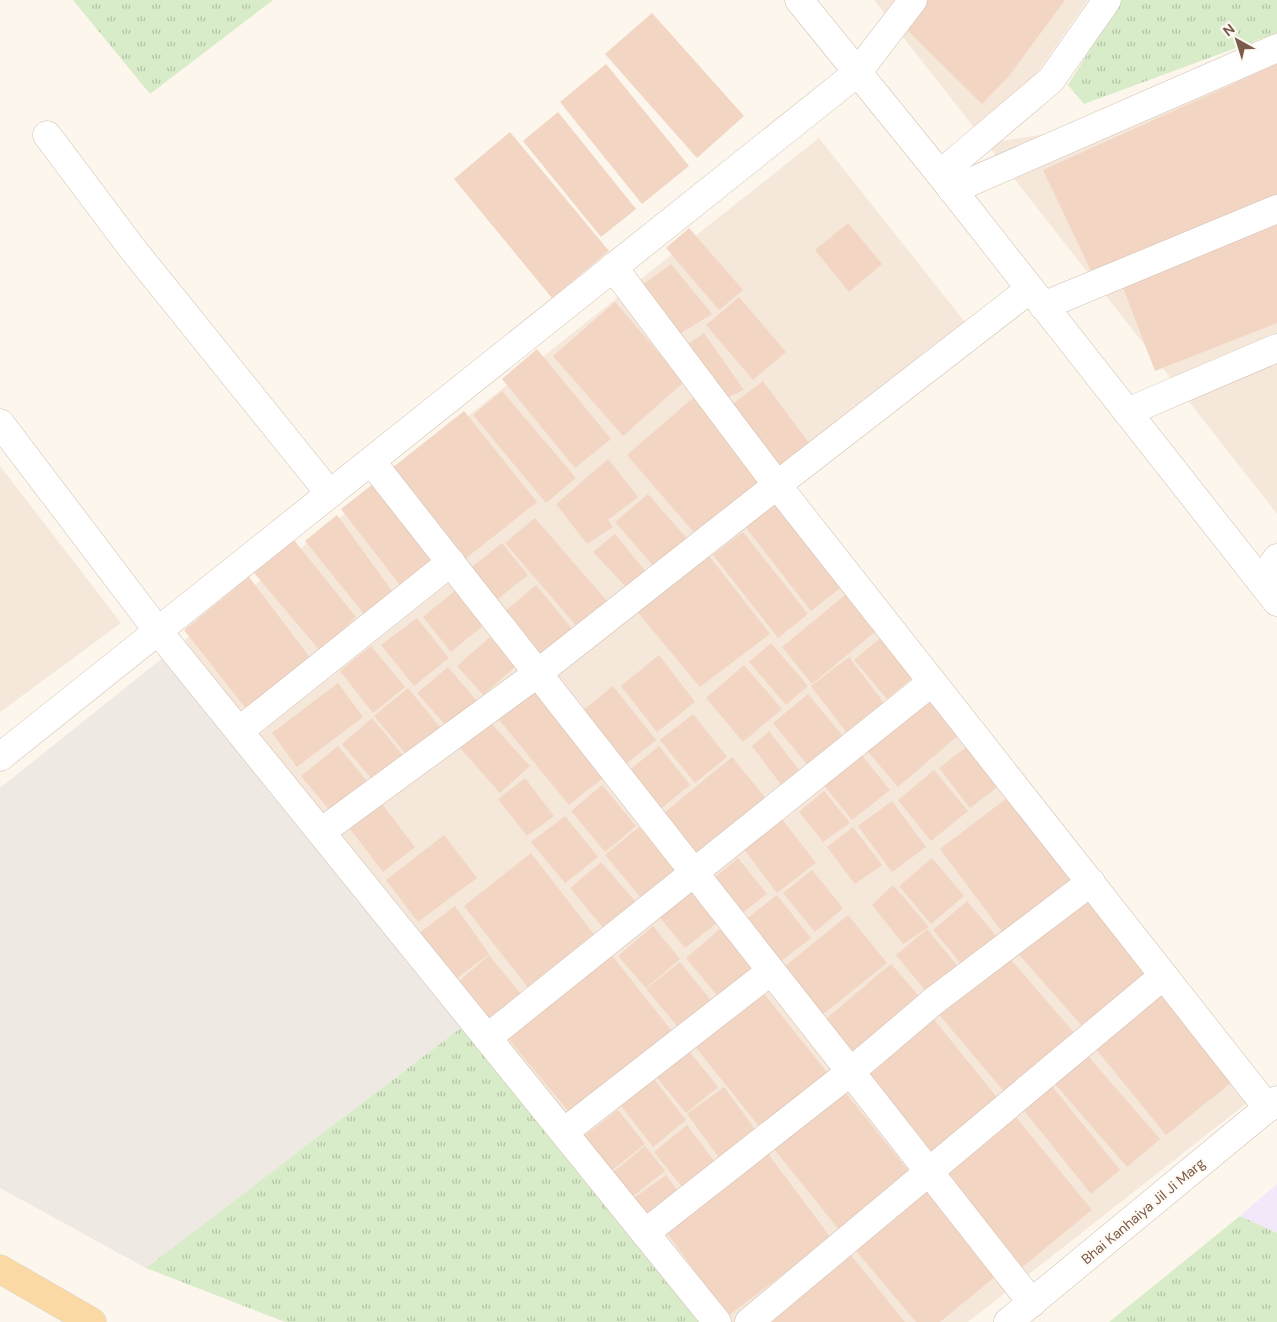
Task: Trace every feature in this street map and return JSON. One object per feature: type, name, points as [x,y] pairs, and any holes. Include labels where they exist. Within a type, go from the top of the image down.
[{"type":"main road","points":[[0,1269],[92,1322]]},
{"type":"street","points":[[799,0],[946,182],[1269,592]]},
{"type":"street","points":[[0,757],[857,73],[913,0]]},
{"type":"street","points":[[946,182],[1051,80],[1107,0]]},
{"type":"street","points":[[946,182],[1277,48]]},
{"type":"street","points":[[46,136],[131,247],[330,494]]},
{"type":"street","points":[[321,832],[538,673],[777,485],[1036,297],[1277,209]]},
{"type":"street","points":[[613,267],[777,485],[1092,882],[1163,976],[1272,1104]]},
{"type":"street","points":[[1127,412],[1277,348]]},
{"type":"street","points":[[0,423],[158,631],[717,1322]]},
{"type":"street","points":[[371,461],[1032,1303]]},
{"type":"street","points":[[1269,592],[1277,558]]},
{"type":"street","points":[[239,731],[451,562]]},
{"type":"street","points":[[488,1038],[932,682]]},
{"type":"street","points":[[645,1233],[849,1072],[935,1000],[1092,882]]},
{"type":"street","points":[[564,1132],[771,971]]},
{"type":"street","points":[[750,1322],[1163,976]]},
{"type":"street","name":"Bhai Kanhaiya Jil Ji Marg","points":[[1008,1322],[1272,1104]]},
{"type":"shaded area","points":[[874,0],[1088,0],[988,143],[1046,134],[1277,44],[1277,514]]},
{"type":"shaded area","points":[[819,138],[968,326],[775,474],[1266,1088],[968,1322],[723,1322],[184,641]]},
{"type":"shaded area","points":[[0,466],[121,623],[0,712]]},
{"type":"shaded area","points":[[184,641],[479,1014],[146,1268],[0,1188],[0,788]]},
{"type":"shaded area","points":[[1277,1184],[1277,1233],[1240,1216]]},
{"type":"green space","points":[[73,0],[273,0],[150,94]]},
{"type":"green space","points":[[1121,0],[1277,0],[1277,33],[1084,104],[1068,85]]},
{"type":"green space","points":[[479,1014],[723,1322],[285,1322],[146,1268]]},
{"type":"green space","points":[[1240,1216],[1277,1233],[1277,1322],[1109,1322]]},
{"type":"building","points":[[925,0],[1065,0],[1009,76],[982,104],[901,24]]},
{"type":"building","points":[[652,13],[744,116],[697,158],[605,54]]},
{"type":"building","points":[[606,64],[689,166],[642,204],[560,102]]},
{"type":"building","points":[[1277,64],[1277,195],[1092,273],[1043,170]]},
{"type":"building","points":[[558,112],[636,209],[601,237],[523,141]]},
{"type":"building","points":[[510,132],[609,251],[552,298],[454,179]]},
{"type":"building","points":[[1277,218],[1277,323],[1155,371],[1120,280]]},
{"type":"building","points":[[848,223],[882,264],[849,292],[815,250]]},
{"type":"building","points":[[689,228],[743,290],[719,310],[666,248]]},
{"type":"building","points":[[671,264],[712,314],[678,335],[641,286]]},
{"type":"building","points":[[739,297],[786,352],[753,380],[706,325]]},
{"type":"building","points":[[615,302],[684,382],[623,436],[553,356]]},
{"type":"building","points":[[704,333],[744,390],[724,399],[684,347]]},
{"type":"building","points":[[537,349],[611,439],[575,468],[502,379]]},
{"type":"building","points":[[763,381],[809,443],[776,468],[730,406]]},
{"type":"building","points":[[502,391],[576,478],[546,503],[473,415]]},
{"type":"building","points":[[693,398],[763,479],[697,536],[627,455]]},
{"type":"building","points":[[464,411],[537,502],[460,563],[387,472]]},
{"type":"building","points":[[608,459],[638,497],[608,520],[613,527],[587,544],[556,504]]},
{"type":"building","points":[[373,484],[437,564],[403,589],[341,509]]},
{"type":"building","points":[[775,493],[847,583],[811,611],[740,520]]},
{"type":"building","points":[[648,494],[689,541],[656,569],[615,522]]},
{"type":"building","points":[[337,515],[392,591],[364,614],[305,541]]},
{"type":"building","points":[[535,518],[614,609],[584,635],[505,543]]},
{"type":"building","points":[[743,532],[808,614],[778,638],[713,555]]},
{"type":"building","points":[[615,534],[650,577],[631,592],[593,552]]},
{"type":"building","points":[[290,535],[356,617],[320,651],[250,568]]},
{"type":"building","points":[[502,543],[528,575],[494,602],[468,570]]},
{"type":"building","points":[[706,552],[770,634],[700,687],[635,609]]},
{"type":"building","points":[[249,577],[311,659],[248,711],[184,630]]},
{"type":"building","points":[[536,585],[577,635],[544,662],[503,613]]},
{"type":"building","points":[[458,588],[486,623],[451,652],[423,617]]},
{"type":"building","points":[[845,595],[875,632],[812,684],[782,647]]},
{"type":"building","points":[[417,618],[449,658],[414,686],[381,645]]},
{"type":"building","points":[[883,636],[916,675],[887,699],[854,660]]},
{"type":"building","points":[[490,637],[516,666],[483,695],[457,666]]},
{"type":"building","points":[[771,643],[808,686],[786,705],[749,662]]},
{"type":"building","points":[[371,646],[405,687],[373,713],[340,671]]},
{"type":"building","points":[[659,655],[695,702],[657,732],[621,686]]},
{"type":"building","points":[[849,657],[890,711],[852,740],[811,686]]},
{"type":"building","points":[[744,665],[782,709],[743,742],[706,698]]},
{"type":"building","points":[[448,667],[481,706],[450,730],[417,693]]},
{"type":"building","points":[[535,682],[609,773],[569,805],[495,715]]},
{"type":"building","points":[[338,683],[363,717],[297,767],[272,733]]},
{"type":"building","points":[[613,686],[656,740],[620,769],[577,715]]},
{"type":"building","points":[[408,688],[444,732],[410,759],[374,716]]},
{"type":"building","points":[[924,692],[960,734],[898,787],[862,745]]},
{"type":"building","points":[[808,694],[845,739],[810,768],[773,723]]},
{"type":"building","points":[[693,714],[727,757],[695,783],[660,740]]},
{"type":"building","points":[[372,718],[406,759],[376,784],[342,744]]},
{"type":"building","points":[[490,722],[530,766],[500,793],[460,748]]},
{"type":"building","points":[[769,731],[803,775],[782,786],[752,746]]},
{"type":"building","points":[[969,745],[1000,785],[970,808],[939,768]]},
{"type":"building","points":[[338,746],[369,784],[332,813],[301,776]]},
{"type":"building","points":[[659,746],[690,785],[652,816],[621,777]]},
{"type":"building","points":[[856,748],[890,790],[852,820],[818,778]]},
{"type":"building","points":[[732,757],[768,801],[695,860],[659,817]]},
{"type":"building","points":[[934,770],[968,811],[931,841],[898,800]]},
{"type":"building","points":[[525,778],[554,816],[527,836],[498,799]]},
{"type":"building","points":[[602,785],[636,826],[605,852],[571,811]]},
{"type":"building","points":[[824,791],[850,823],[823,842],[799,812]]},
{"type":"building","points":[[1015,792],[1082,880],[1006,937],[940,849]]},
{"type":"building","points":[[892,801],[926,847],[892,872],[858,826]]},
{"type":"building","points":[[382,804],[415,847],[383,872],[350,829]]},
{"type":"building","points":[[778,814],[816,863],[777,893],[740,844]]},
{"type":"building","points":[[565,816],[598,857],[565,883],[531,842]]},
{"type":"building","points":[[639,827],[681,878],[648,906],[605,855]]},
{"type":"building","points":[[853,827],[882,865],[855,884],[827,847]]},
{"type":"building","points":[[444,835],[477,878],[418,922],[386,880]]},
{"type":"building","points":[[531,853],[600,942],[533,994],[464,906]]},
{"type":"building","points":[[738,858],[767,894],[737,917],[709,882]]},
{"type":"building","points":[[932,858],[964,896],[931,924],[899,886]]},
{"type":"building","points":[[601,862],[641,908],[609,935],[570,888]]},
{"type":"building","points":[[812,870],[843,908],[815,932],[783,893]]},
{"type":"building","points":[[893,885],[929,927],[903,944],[872,905]]},
{"type":"building","points":[[689,886],[718,922],[685,948],[656,913]]},
{"type":"building","points":[[777,895],[811,938],[774,967],[740,924]]},
{"type":"building","points":[[1083,896],[1155,976],[1089,1034],[1015,950]]},
{"type":"building","points":[[967,901],[1002,943],[968,972],[933,930]]},
{"type":"building","points":[[455,906],[489,954],[453,981],[418,934]]},
{"type":"building","points":[[848,915],[887,963],[816,1020],[778,972]]},
{"type":"building","points":[[653,926],[680,959],[646,988],[618,956]]},
{"type":"building","points":[[720,929],[756,972],[721,1000],[686,958]]},
{"type":"building","points":[[927,929],[960,969],[928,994],[896,955]]},
{"type":"building","points":[[610,953],[675,1035],[573,1117],[507,1037]]},
{"type":"building","points":[[1006,954],[1077,1036],[1007,1095],[935,1010]]},
{"type":"building","points":[[489,955],[526,1000],[495,1027],[458,982]]},
{"type":"building","points":[[680,962],[717,1008],[683,1033],[646,989]]},
{"type":"building","points":[[891,964],[925,1003],[855,1063],[821,1023]]},
{"type":"building","points":[[1162,986],[1237,1078],[1166,1135],[1092,1044]]},
{"type":"building","points":[[762,991],[833,1080],[765,1134],[694,1045]]},
{"type":"building","points":[[928,1012],[999,1100],[928,1158],[857,1070]]},
{"type":"building","points":[[685,1046],[718,1087],[686,1113],[653,1073]]},
{"type":"building","points":[[1081,1048],[1160,1139],[1127,1167],[1048,1076]]},
{"type":"building","points":[[651,1075],[686,1120],[653,1147],[618,1102]]},
{"type":"building","points":[[1047,1080],[1120,1170],[1091,1194],[1018,1103]]},
{"type":"building","points":[[724,1087],[760,1136],[723,1163],[687,1114]]},
{"type":"building","points":[[841,1087],[911,1174],[840,1231],[770,1144]]},
{"type":"building","points":[[618,1110],[645,1144],[610,1172],[583,1137]]},
{"type":"building","points":[[1012,1112],[1092,1210],[1020,1269],[940,1170]]},
{"type":"building","points":[[687,1125],[718,1166],[687,1193],[654,1152]]},
{"type":"building","points":[[645,1146],[665,1171],[632,1197],[612,1173]]},
{"type":"building","points":[[766,1151],[831,1238],[728,1316],[663,1228]]},
{"type":"building","points":[[666,1175],[684,1199],[650,1225],[631,1200]]},
{"type":"building","points":[[923,1187],[997,1275],[940,1322],[916,1322],[852,1246]]},
{"type":"building","points":[[849,1253],[905,1322],[764,1322]]}]
